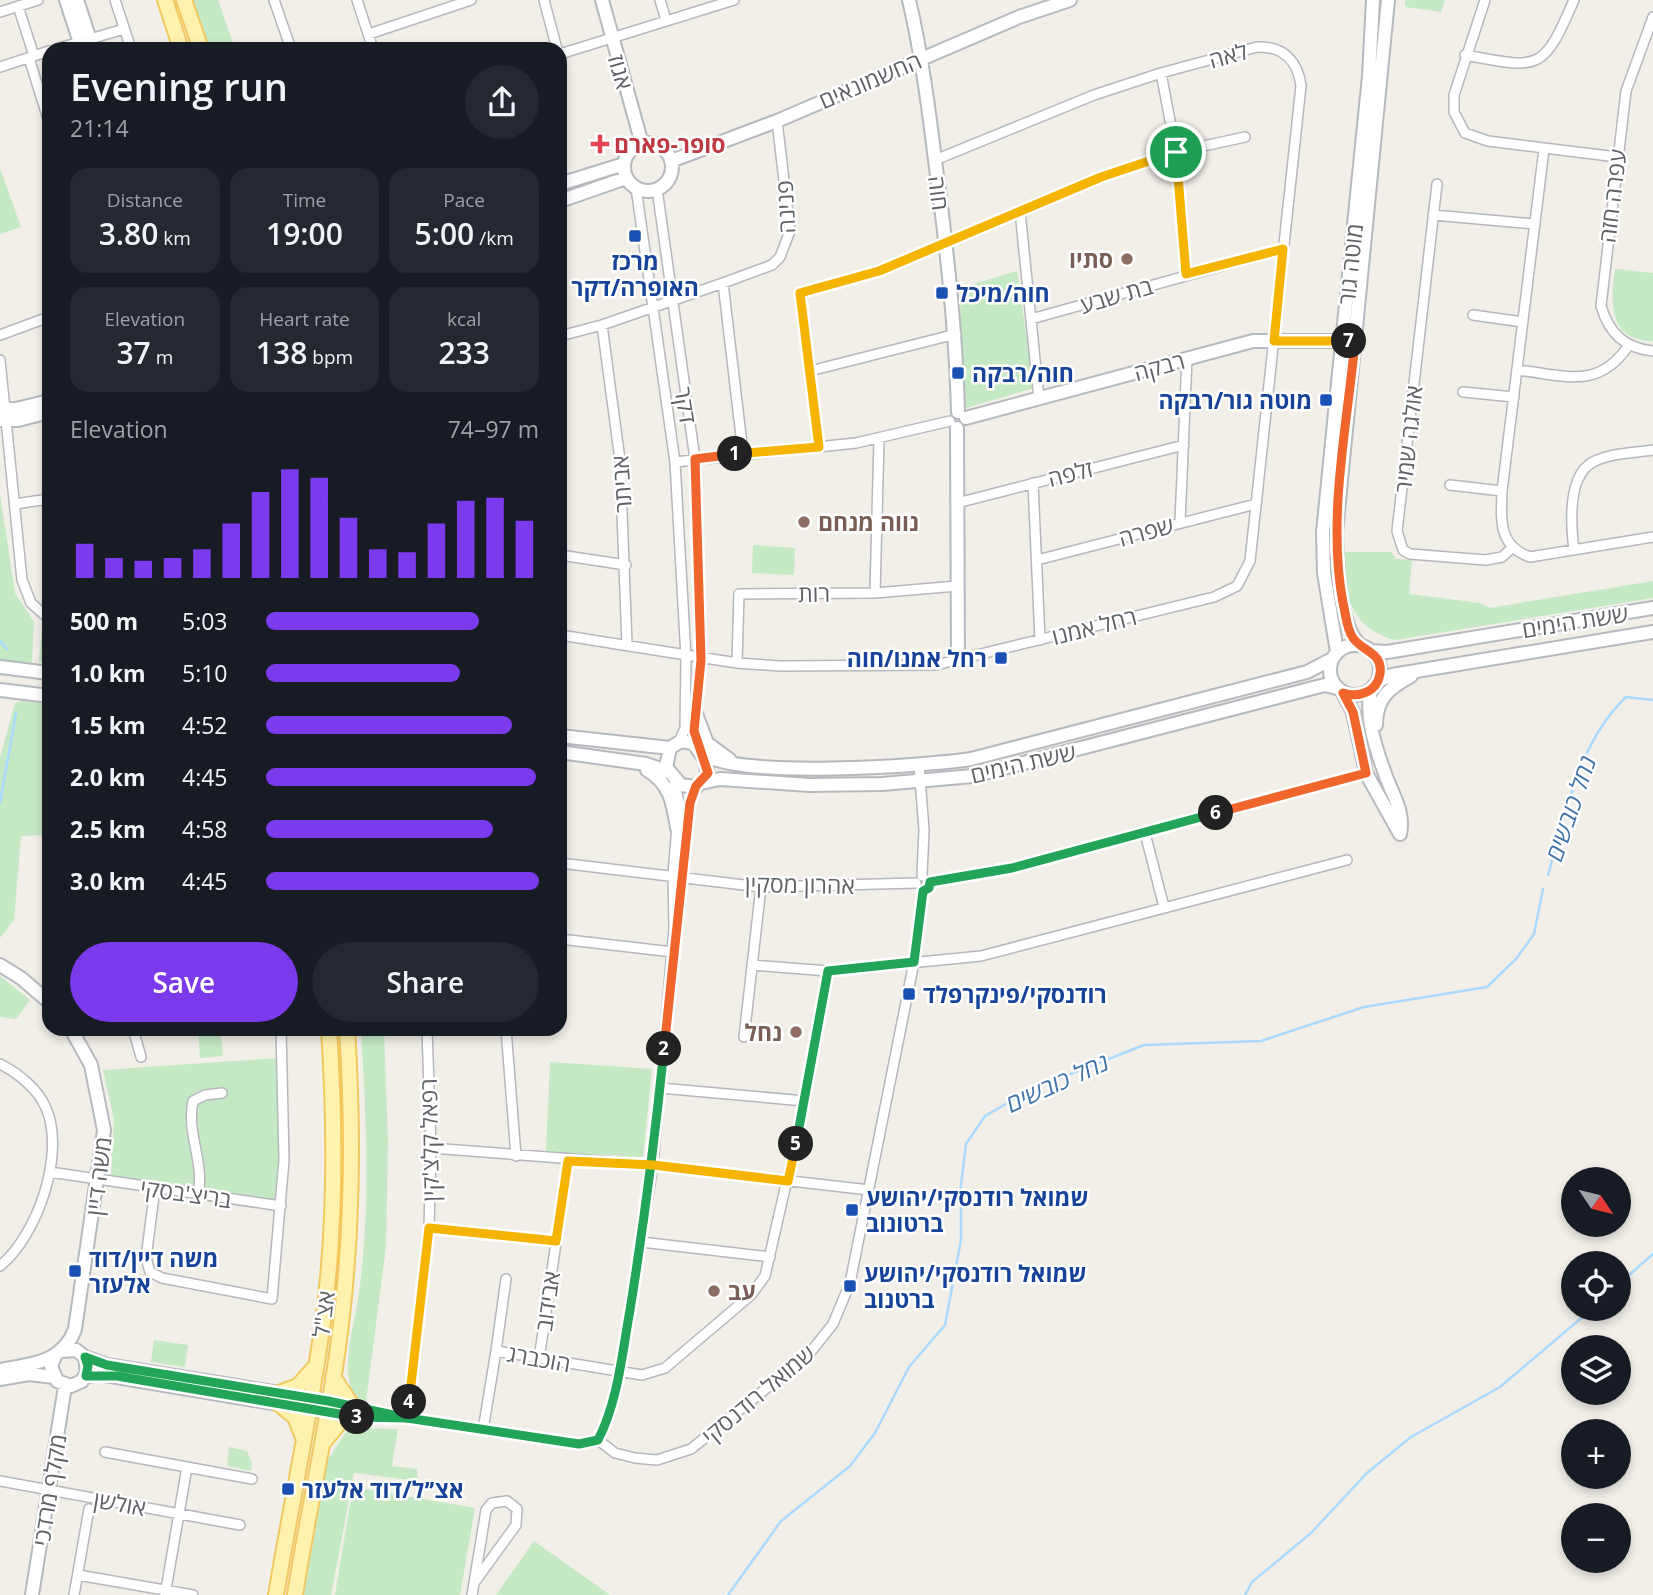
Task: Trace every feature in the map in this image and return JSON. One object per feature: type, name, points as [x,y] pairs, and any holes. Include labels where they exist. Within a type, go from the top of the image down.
[{"type":"main road","points":[[165,0],[179,42]]},
{"type":"main road","points":[[184,0],[199,42]]},
{"type":"main road","name":"אצ\"ל","points":[[276,1595],[317,1364],[329,1260],[333,1179],[329,1036]]},
{"type":"main road","name":"אצ\"ל","points":[[295,1595],[333,1377],[346,1273],[352,1180],[347,1036]]},
{"type":"main road","points":[[303,1437],[295,1417],[279,1398],[298,1387],[317,1364]]},
{"type":"main road","points":[[320,1448],[341,1421],[352,1412],[333,1377]]},
{"type":"street","points":[[0,12],[38,0]]},
{"type":"street","points":[[66,0],[85,42]]},
{"type":"street","points":[[77,0],[86,42]]},
{"type":"street","points":[[115,0],[129,42]]},
{"type":"street","points":[[274,0],[289,42]]},
{"type":"street","points":[[358,0],[371,42]]},
{"type":"street","points":[[544,0],[555,42]]},
{"type":"street","name":"אגוז","points":[[603,0],[611,38],[642,144]]},
{"type":"street","points":[[660,0],[666,20]]},
{"type":"street","points":[[567,52],[734,0]]},
{"type":"street","name":"חוה","points":[[909,0],[922,58],[956,334],[958,660]]},
{"type":"street","name":"החשמונאים","points":[[671,160],[777,121],[1018,17],[1070,0]]},
{"type":"street","name":"מוטה גור","points":[[1366,648],[1354,639],[1346,618],[1338,572],[1336,532],[1348,341],[1370,76],[1373,0]]},
{"type":"street","name":"מוטה גור","points":[[1334,656],[1324,573],[1323,532],[1388,0]]},
{"type":"street","points":[[1485,0],[1454,95],[1454,111],[1465,132],[1488,141],[1617,157]]},
{"type":"street","points":[[1465,55],[1520,64],[1540,61],[1556,42],[1574,0]]},
{"type":"street","points":[[369,34],[467,1]]},
{"type":"street","points":[[18,6],[42,95]]},
{"type":"street","name":"עפרה חזה","points":[[1629,345],[1610,330],[1601,306],[1626,91],[1653,18]]},
{"type":"street","points":[[91,42],[124,29]]},
{"type":"street","name":"לאה","points":[[935,160],[1094,95],[1161,73],[1257,47],[1270,47],[1282,52],[1295,65],[1301,86],[1274,341]]},
{"type":"street","points":[[0,67],[42,53]]},
{"type":"street","points":[[1161,73],[1176,152],[1186,274]]},
{"type":"street","name":"פנינה","points":[[567,333],[602,325],[772,265],[786,247],[790,231],[777,121]]},
{"type":"street","points":[[819,447],[800,293],[879,271],[1101,177],[1176,152],[1245,137]]},
{"type":"street","points":[[642,144],[660,146],[671,160],[671,174],[657,189],[636,188],[626,178],[624,164],[630,151],[642,144]]},
{"type":"street","points":[[1544,149],[1503,491],[1503,534],[1512,548],[1530,557],[1653,537]]},
{"type":"street","points":[[567,182],[624,164]]},
{"type":"street","points":[[567,199],[626,178]]},
{"type":"street","name":"אולגה שמיר","points":[[1437,184],[1397,531],[1399,542],[1403,550],[1410,554],[1486,561],[1502,556],[1512,548]]},
{"type":"street","name":"דקר","points":[[636,188],[675,461],[686,657],[684,728],[674,745]]},
{"type":"street","name":"דקר","points":[[657,189],[670,301],[695,459],[701,660],[694,731],[701,751]]},
{"type":"street","points":[[1020,211],[1039,399]]},
{"type":"street","points":[[1433,215],[1535,224]]},
{"type":"street","name":"בת שבע","points":[[1031,320],[1186,274],[1283,249]]},
{"type":"street","points":[[723,283],[743,453]]},
{"type":"street","points":[[1473,315],[1523,322]]},
{"type":"street","points":[[0,335],[42,320]]},
{"type":"street","name":"אביתר","points":[[602,325],[620,460],[627,644]]},
{"type":"street","points":[[810,371],[956,334]]},
{"type":"street","name":"רבקה","points":[[675,461],[879,439],[1253,341],[1348,341]]},
{"type":"street","name":"רחל אמנו","points":[[567,636],[627,644],[701,660],[737,663],[780,666],[936,665],[1228,592],[1244,576],[1250,561],[1274,341]]},
{"type":"street","points":[[1517,370],[1597,375],[1619,359],[1629,345],[1653,351]]},
{"type":"street","points":[[1180,522],[1187,358]]},
{"type":"street","points":[[0,360],[4,415],[26,592],[42,614]]},
{"type":"street","points":[[1463,392],[1514,397]]},
{"type":"street","points":[[4,415],[42,403]]},
{"type":"street","points":[[4,415],[42,412]]},
{"type":"street","points":[[875,593],[879,439]]},
{"type":"street","name":"זלפה","points":[[957,503],[1184,445]]},
{"type":"street","points":[[1574,550],[1575,487],[1584,468],[1606,458],[1653,450]]},
{"type":"street","points":[[1033,483],[1040,640]]},
{"type":"street","points":[[1450,485],[1503,491]]},
{"type":"street","points":[[15,504],[42,500]]},
{"type":"street","name":"שפרה","points":[[1037,560],[1256,505]]},
{"type":"street","points":[[567,556],[626,565]]},
{"type":"street","name":"רות","points":[[737,663],[738,594],[875,593],[957,586]]},
{"type":"street","name":"ששת הימים","points":[[1366,648],[1398,650],[1653,608]]},
{"type":"street","points":[[1346,618],[1366,639],[1398,650]]},
{"type":"street","name":"ששת הימים","points":[[1374,686],[1421,670],[1653,632]]},
{"type":"street","points":[[1352,645],[1366,648],[1380,665],[1367,710],[1384,771],[1401,811],[1400,834],[1366,773],[1353,712],[1330,674],[1334,656],[1352,645]]},
{"type":"street","name":"ששת הימים","points":[[701,751],[711,760],[832,768],[919,765],[971,759],[1307,672],[1334,656]]},
{"type":"street","points":[[0,667],[42,672]]},
{"type":"street","points":[[1375,740],[1376,714],[1383,696],[1391,687],[1421,670]]},
{"type":"street","name":"ששת הימים","points":[[699,785],[720,779],[809,785],[920,782],[992,772],[1325,685],[1340,690]]},
{"type":"street","points":[[1340,690],[1357,695],[1374,686]]},
{"type":"street","points":[[0,690],[42,695]]},
{"type":"street","points":[[696,714],[701,731],[713,750],[737,763]]},
{"type":"street","points":[[567,737],[649,748],[687,741],[701,751],[708,773],[690,803],[684,875],[674,929]]},
{"type":"street","points":[[0,1370],[39,1364],[57,1353],[71,1349],[107,1365],[352,1412],[579,1444],[598,1440],[610,1414],[619,1373],[653,1165],[673,952],[673,874],[679,803],[666,759],[674,745]]},
{"type":"street","points":[[567,753],[623,761],[671,775],[681,785],[699,785]]},
{"type":"street","points":[[623,761],[643,768],[664,783],[673,803],[677,828]]},
{"type":"street","points":[[919,765],[923,880]]},
{"type":"street","name":"אהרון מסקין","points":[[684,875],[761,887],[923,880],[1012,868],[1366,773]]},
{"type":"street","points":[[1145,833],[1164,906]]},
{"type":"street","points":[[752,965],[828,971],[981,956],[1347,860]]},
{"type":"street","points":[[567,864],[684,875]]},
{"type":"street","name":"שמואל רודנסקי","points":[[598,1440],[615,1453],[635,1458],[657,1460],[691,1449],[809,1354],[822,1340],[844,1305],[914,962],[923,880]]},
{"type":"street","points":[[744,1037],[761,887]]},
{"type":"street","points":[[567,940],[673,952]]},
{"type":"street","points":[[0,965],[42,996]]},
{"type":"street","name":"הוכברג","points":[[483,1430],[496,1351],[642,1376],[664,1368],[751,1295],[765,1276],[770,1257],[805,1101],[828,971]]},
{"type":"street","name":"משה דיין","points":[[57,1353],[71,1340],[75,1329],[99,1180],[104,1130],[91,1065],[75,1036]]},
{"type":"street","points":[[135,1036],[141,1057]]},
{"type":"street","points":[[155,1188],[146,1258],[150,1272],[162,1278],[272,1298],[281,1206],[284,1125],[281,1036]]},
{"type":"street","name":"רפאל קלצ'קין","points":[[407,1418],[429,1228],[431,1148],[427,1036]]},
{"type":"street","points":[[507,1036],[516,1156]]},
{"type":"street","points":[[0,1064],[25,1081],[46,1107],[52,1141],[50,1172],[32,1224],[12,1255],[0,1266]]},
{"type":"street","points":[[660,1088],[805,1101]]},
{"type":"street","points":[[198,1195],[198,1157],[194,1151],[190,1113],[193,1101],[205,1095],[222,1093]]},
{"type":"street","points":[[431,1148],[568,1161],[653,1165],[869,1190]]},
{"type":"street","name":"אבידוב","points":[[539,1359],[568,1161]]},
{"type":"street","name":"בריצ'בסקי","points":[[50,1172],[281,1206]]},
{"type":"street","points":[[429,1228],[556,1241]]},
{"type":"street","points":[[641,1242],[770,1257]]},
{"type":"street","points":[[496,1351],[506,1279]]},
{"type":"street","name":"משה דיין","points":[[75,1329],[83,1354]]},
{"type":"street","points":[[54,1377],[51,1366],[57,1353]]},
{"type":"street","points":[[0,1379],[29,1374],[54,1377],[65,1385],[77,1384],[86,1376],[88,1366],[83,1354]]},
{"type":"street","points":[[86,1376],[117,1376],[279,1398]]},
{"type":"street","name":"מקלף מרדכי","points":[[32,1595],[65,1385]]},
{"type":"street","points":[[105,1452],[252,1479]]},
{"type":"street","points":[[166,1593],[187,1467]]},
{"type":"street","name":"אולשן","points":[[0,1481],[240,1525]]},
{"type":"street","points":[[472,1595],[486,1510],[492,1503],[507,1501],[517,1509],[516,1525],[474,1583]]},
{"type":"street","points":[[74,1595],[89,1509]]},
{"type":"street","points":[[78,1575],[166,1593],[193,1595]]},
{"type":"green space","points":[[193,0],[218,0],[233,42],[208,42]]},
{"type":"green space","points":[[1405,0],[1445,0],[1441,12],[1405,7]]},
{"type":"green space","points":[[0,168],[21,227],[0,234]]},
{"type":"green space","points":[[1615,269],[1653,273],[1653,341],[1627,335],[1620,327],[1613,306]]},
{"type":"green space","points":[[1017,271],[1034,388],[962,409],[960,288]]},
{"type":"green space","points":[[0,494],[15,593],[34,622],[32,663],[0,662]]},
{"type":"green space","points":[[753,545],[795,548],[794,575],[752,573]]},
{"type":"green space","points":[[1341,552],[1391,552],[1396,559],[1412,560],[1409,594],[1480,603],[1490,608],[1653,581],[1653,598],[1395,640],[1379,634],[1358,617],[1348,595]]},
{"type":"green space","points":[[42,627],[42,663],[39,662]]},
{"type":"green space","points":[[24,700],[42,704],[42,835],[21,836],[14,920],[0,938],[0,758],[15,703]]},
{"type":"green space","points":[[0,976],[30,1000],[16,1019],[0,1017]]},
{"type":"green space","points":[[198,1036],[221,1036],[223,1056],[200,1058]]},
{"type":"green space","points":[[361,1036],[384,1036],[388,1142],[386,1247],[366,1401],[356,1399],[348,1375],[348,1361],[363,1261],[366,1128]]},
{"type":"green space","points":[[278,1058],[279,1195],[273,1200],[111,1177],[114,1120],[103,1070]]},
{"type":"green space","points":[[550,1062],[652,1069],[643,1157],[546,1152]]},
{"type":"green space","points":[[154,1340],[188,1345],[185,1367],[151,1362]]},
{"type":"green space","points":[[348,1429],[398,1429],[392,1466],[417,1469],[418,1481],[354,1473],[331,1595],[304,1595],[327,1461]]},
{"type":"green space","points":[[229,1447],[247,1451],[252,1463],[251,1471],[227,1466]]},
{"type":"green space","points":[[353,1487],[475,1508],[460,1595],[335,1595]]},
{"type":"green space","points":[[534,1541],[610,1595],[496,1595]]},
{"type":"waterway","points":[[0,641],[7,649]]},
{"type":"waterway","name":"נחל כובשים","points":[[1548,875],[1576,780],[1596,736],[1626,697],[1653,700]]},
{"type":"waterway","points":[[0,803],[16,713]]},
{"type":"waterway","name":"נחל כובשים","points":[[728,1595],[781,1521],[850,1466],[875,1433],[909,1367],[945,1325],[961,1240],[961,1185],[966,1144],[985,1116],[1030,1090],[1144,1045],[1261,1041],[1364,1007],[1487,987],[1516,959],[1534,934],[1543,889]]},
{"type":"waterway","points":[[1631,1273],[1653,1254]]},
{"type":"waterway","points":[[1245,1595],[1252,1582],[1311,1533],[1367,1473],[1411,1437],[1500,1387],[1578,1321]]},
{"type":"place","name":"סופר-פארם","points":[[600,144]]},
{"type":"place","name":"מרכז האופרה/דקר","points":[[635,236]]},
{"type":"place","name":"סתיו","points":[[1127,259]]},
{"type":"place","name":"חוה/מיכל","points":[[942,293]]},
{"type":"place","name":"חוה/רבקה","points":[[958,373]]},
{"type":"place","name":"מוטה גור/רבקה","points":[[1326,400]]},
{"type":"place","name":"נווה מנחם","points":[[804,522]]},
{"type":"place","name":"רחל אמנו/חוה","points":[[1001,658]]},
{"type":"place","name":"רודנסקי/פינקרפלד","points":[[909,994]]},
{"type":"place","name":"נחל","points":[[796,1032]]},
{"type":"place","name":"שמואל רודנסקי/יהושע ברטונוב","points":[[852,1210]]},
{"type":"place","name":"משה דיין/דוד אלעזר","points":[[75,1271]]},
{"type":"place","name":"שמואל רודנסקי/יהושע ברטנוב","points":[[850,1286]]},
{"type":"place","name":"עב","points":[[714,1291]]},
{"type":"place","name":"אצ״ל/דוד אלעזר","points":[[288,1489]]},
{"type":"route","points":[[1176,152],[1101,177],[879,271],[800,293],[819,447],[695,459],[701,660],[694,731],[698,747],[707,762],[708,773],[706,779],[696,786],[690,803],[684,875],[674,929],[653,1165],[619,1373],[610,1414],[598,1440],[579,1444],[407,1418],[351,1417],[117,1376],[86,1376],[88,1366],[85,1357],[107,1365],[328,1401],[407,1418],[429,1228],[556,1241],[568,1161],[653,1165],[788,1181],[828,971],[914,962],[923,891],[929,888],[930,882],[1012,868],[1366,773],[1353,712],[1343,693],[1357,695],[1371,690],[1378,681],[1380,665],[1372,651],[1360,645],[1348,628],[1338,572],[1336,532],[1355,342],[1274,341],[1283,249],[1186,274],[1176,152]]}]
